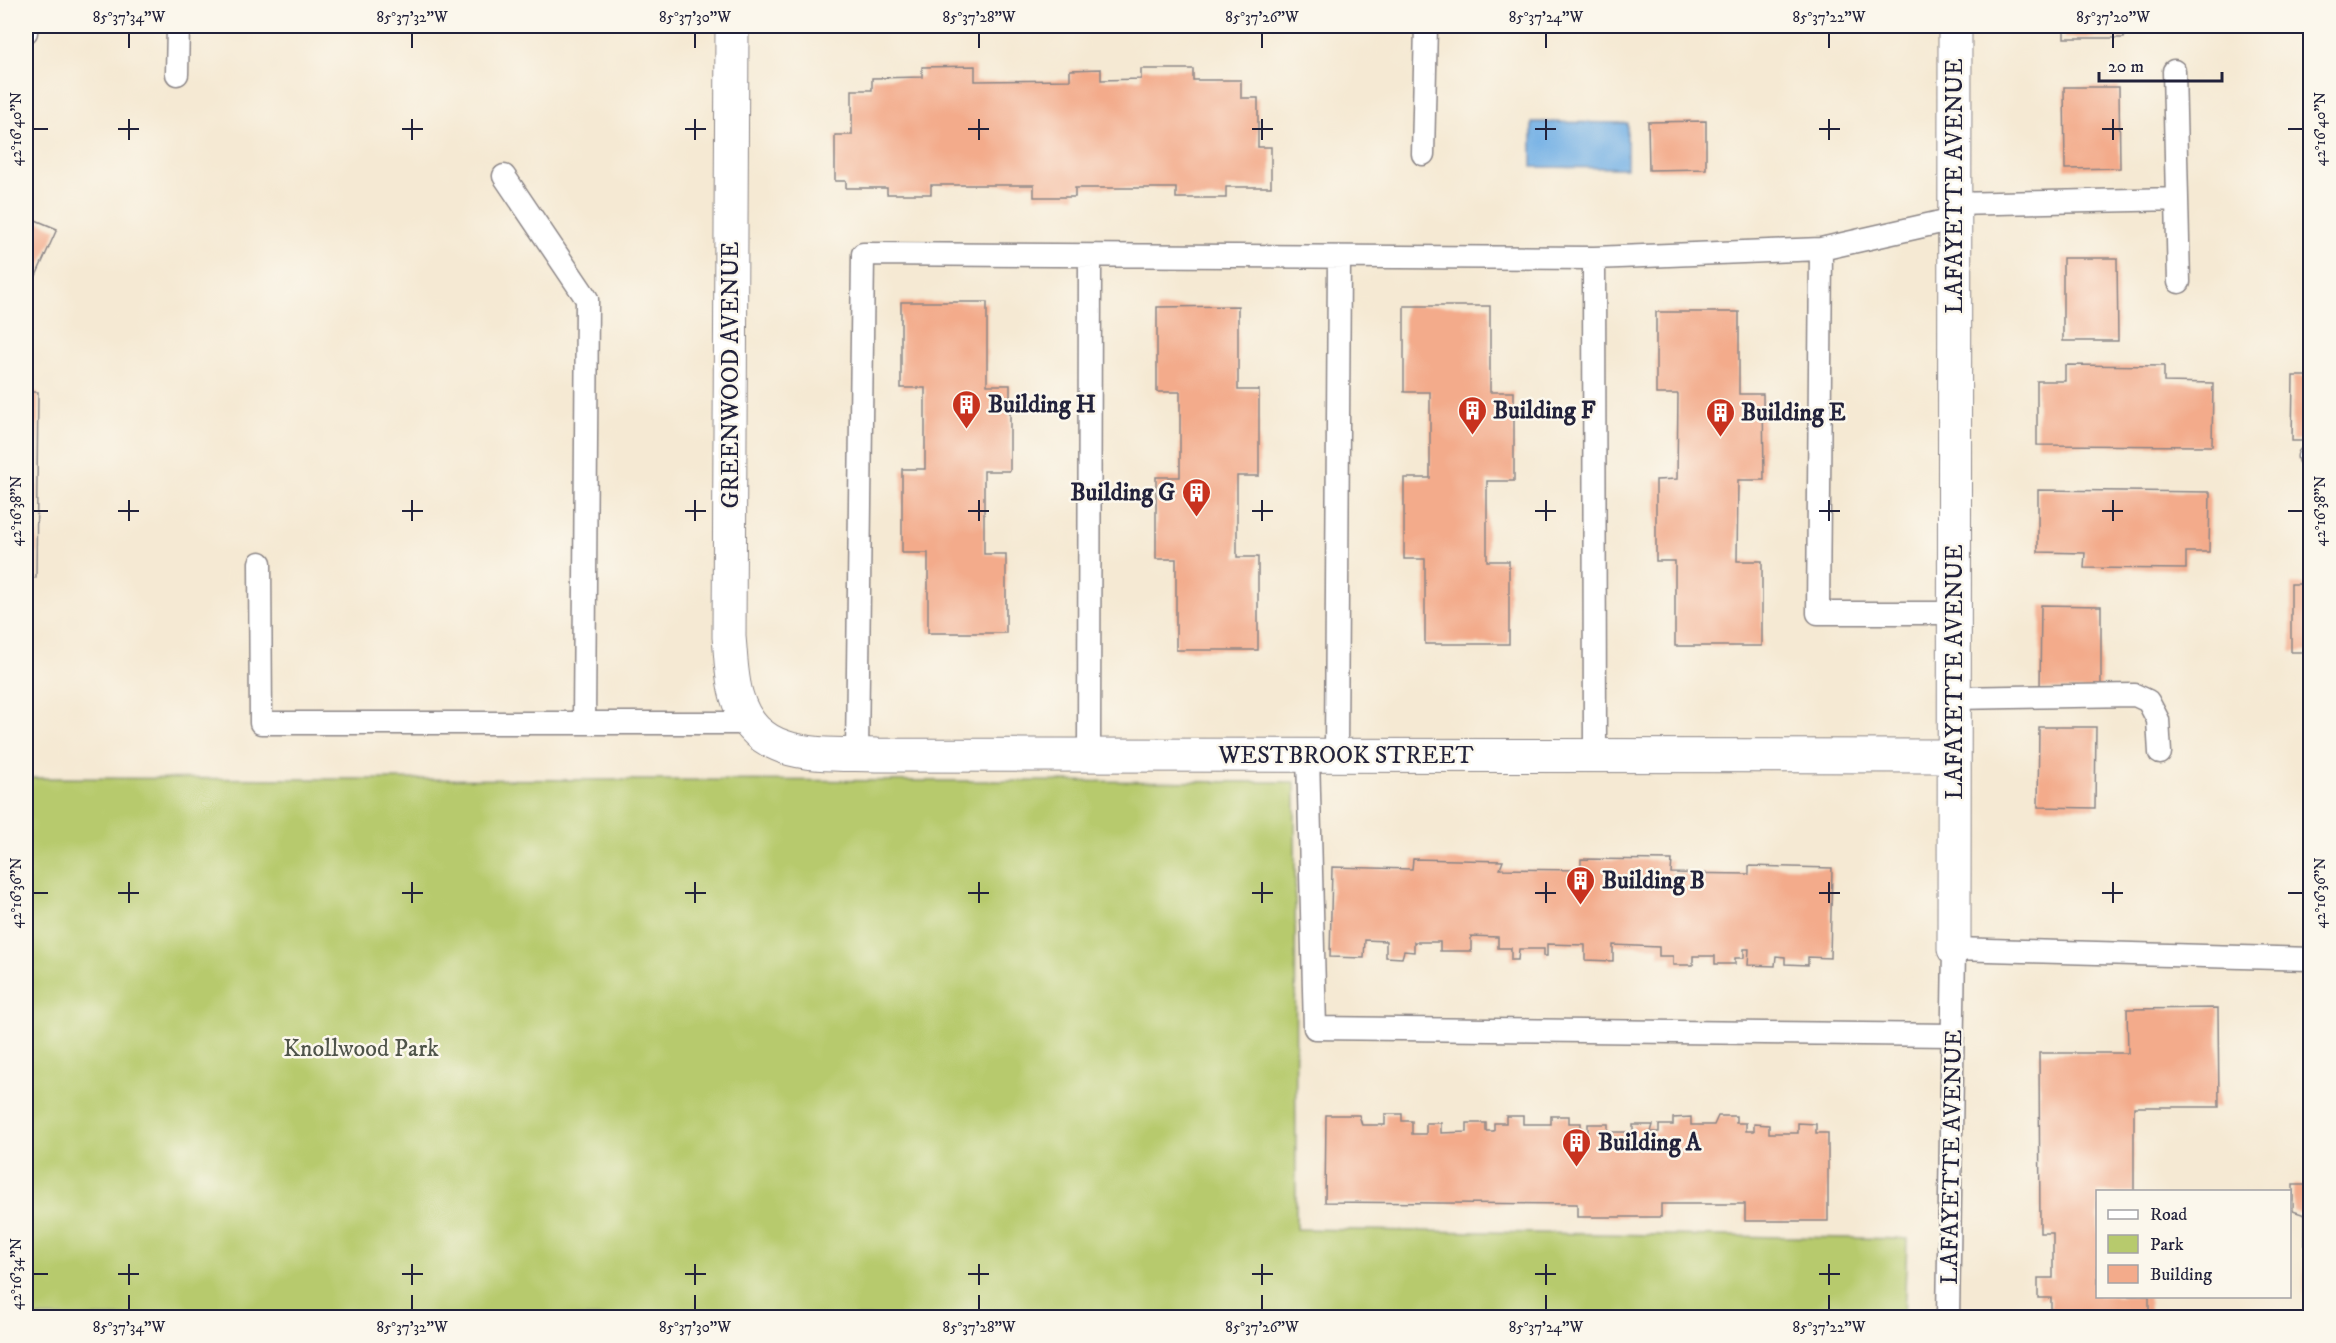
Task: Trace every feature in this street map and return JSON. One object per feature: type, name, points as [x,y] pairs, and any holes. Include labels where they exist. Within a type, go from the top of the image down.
[{"type":"street","name":"GREENWOOD AVENUE","points":[[732,26],[729,637],[736,696],[747,723]]},
{"type":"street","name":"LAFAYETTE AVENUE","points":[[1954,949],[1955,26]]},
{"type":"street","name":"WESTBROOK STREET","points":[[747,723],[768,743],[801,752],[857,754],[1953,756]]},
{"type":"lane","points":[[177,74],[178,26]]},
{"type":"lane","points":[[1423,154],[1426,26]]},
{"type":"lane","points":[[26,27],[26,32]]},
{"type":"lane","points":[[2174,71],[2179,282]]},
{"type":"lane","points":[[504,176],[587,299],[584,723]]},
{"type":"lane","points":[[857,754],[863,254],[1594,258],[1821,249],[1954,212],[2176,199]]},
{"type":"lane","points":[[1821,249],[1818,613],[1954,614]]},
{"type":"lane","points":[[1089,755],[1090,256]]},
{"type":"lane","points":[[1339,258],[1315,1028],[1953,1035]]},
{"type":"lane","points":[[1594,258],[1595,756]]},
{"type":"lane","points":[[260,563],[261,723],[747,723]]},
{"type":"lane","points":[[1953,698],[2135,694],[2148,701],[2158,720],[2160,753]]},
{"type":"lane","points":[[1954,949],[2310,959]]},
{"type":"lane","name":"LAFAYETTE AVENUE","points":[[1948,1317],[1954,949]]},
{"type":"green space","name":"Knollwood Park","points":[[28,778],[1295,782],[1296,1229],[1907,1239],[1904,1317],[26,1317]]},
{"type":"water","points":[[1532,122],[1627,123],[1627,168],[1532,167]]},
{"type":"building","points":[[2064,26],[2124,26],[2124,38],[2064,38]]},
{"type":"building","points":[[975,66],[975,81],[1070,80],[1070,70],[1101,69],[1101,80],[1141,79],[1141,69],[1193,69],[1193,80],[1241,80],[1241,98],[1258,98],[1258,147],[1271,147],[1271,187],[1226,187],[1226,198],[1176,198],[1176,188],[1075,188],[1075,197],[1034,197],[1034,185],[931,185],[931,194],[887,194],[887,188],[846,188],[846,181],[835,181],[835,135],[852,135],[852,90],[872,90],[872,78],[922,77],[922,67]]},
{"type":"building","points":[[2064,87],[2119,87],[2120,168],[2065,169]]},
{"type":"building","points":[[1706,121],[1706,169],[1649,170],[1648,122]]},
{"type":"building","points":[[26,216],[57,229],[26,298]]},
{"type":"building","points":[[2063,258],[2117,258],[2118,341],[2063,341]]},
{"type":"building","name":"Building H","points":[[901,302],[987,302],[987,385],[1010,385],[1010,471],[984,471],[984,554],[1006,554],[1006,633],[928,633],[928,553],[902,553],[902,469],[925,469],[925,388],[901,388]]},
{"type":"building","name":"Building G","points":[[1238,306],[1238,390],[1259,390],[1259,476],[1237,476],[1237,557],[1258,557],[1258,650],[1176,650],[1176,559],[1156,559],[1156,477],[1180,477],[1180,392],[1157,392],[1157,307]]},
{"type":"building","name":"Building F","points":[[1404,306],[1490,306],[1490,392],[1514,392],[1514,481],[1487,481],[1487,561],[1509,561],[1509,644],[1425,644],[1425,559],[1404,559],[1404,478],[1430,478],[1430,392],[1404,392]]},
{"type":"building","name":"Building E","points":[[1656,312],[1739,312],[1739,394],[1763,394],[1764,480],[1738,480],[1737,561],[1762,561],[1762,646],[1675,646],[1675,561],[1656,561],[1656,480],[1677,479],[1678,394],[1656,394]]},
{"type":"building","points":[[2065,365],[2164,366],[2164,382],[2213,383],[2212,446],[2037,445],[2037,381],[2065,381]]},
{"type":"building","points":[[2293,376],[2310,376],[2310,441],[2292,441]]},
{"type":"building","points":[[26,392],[38,392],[36,578],[26,577]]},
{"type":"building","points":[[2038,490],[2210,492],[2209,552],[2186,552],[2186,569],[2084,568],[2085,553],[2038,552]]},
{"type":"building","points":[[2291,584],[2310,584],[2310,652],[2291,652]]},
{"type":"building","points":[[2041,605],[2101,606],[2101,690],[2040,689]]},
{"type":"building","points":[[26,622],[30,622],[27,661],[26,661]]},
{"type":"building","points":[[2039,727],[2096,727],[2095,808],[2038,807]]},
{"type":"building","name":"Building B","points":[[1413,859],[1503,861],[1500,869],[1581,870],[1581,859],[1672,860],[1671,873],[1749,874],[1749,866],[1832,868],[1830,958],[1808,957],[1808,965],[1785,964],[1785,957],[1776,956],[1775,966],[1748,965],[1749,949],[1744,949],[1744,958],[1735,958],[1735,964],[1715,964],[1715,956],[1693,956],[1693,965],[1673,965],[1673,956],[1659,956],[1659,947],[1613,945],[1613,961],[1585,960],[1585,945],[1547,944],[1547,956],[1544,956],[1544,949],[1519,949],[1518,960],[1511,960],[1511,948],[1498,948],[1498,937],[1471,936],[1471,951],[1440,951],[1440,942],[1414,942],[1414,952],[1404,951],[1402,958],[1386,957],[1386,941],[1365,940],[1364,958],[1330,957],[1332,867],[1412,869]]},
{"type":"building","points":[[2218,1008],[2219,1107],[2134,1107],[2134,1190],[2096,1190],[2096,1298],[2149,1298],[2149,1318],[2051,1318],[2051,1298],[2038,1298],[2038,1278],[2053,1278],[2053,1233],[2040,1233],[2039,1053],[2128,1053],[2127,1009]]},
{"type":"building","name":"Building A","points":[[1385,1114],[1402,1114],[1402,1121],[1412,1121],[1412,1134],[1426,1134],[1426,1123],[1441,1123],[1441,1133],[1467,1132],[1467,1123],[1486,1123],[1486,1131],[1494,1131],[1494,1123],[1506,1123],[1506,1116],[1523,1116],[1523,1124],[1551,1124],[1551,1116],[1569,1116],[1569,1123],[1581,1123],[1581,1132],[1588,1132],[1588,1124],[1608,1124],[1608,1132],[1633,1132],[1633,1125],[1653,1125],[1651,1132],[1659,1132],[1659,1125],[1673,1125],[1673,1118],[1691,1117],[1691,1125],[1714,1125],[1718,1116],[1736,1116],[1736,1123],[1746,1123],[1746,1131],[1754,1131],[1754,1124],[1769,1125],[1769,1133],[1798,1133],[1798,1123],[1816,1124],[1816,1133],[1828,1133],[1828,1221],[1745,1221],[1745,1204],[1661,1204],[1661,1217],[1577,1217],[1577,1204],[1325,1202],[1326,1115],[1359,1115],[1362,1125],[1385,1125]]},
{"type":"building","points":[[2293,1185],[2310,1185],[2310,1318],[2304,1318],[2305,1215],[2293,1211]]},
{"type":"place","name":"Building H","points":[[967,430]]},
{"type":"place","name":"Building F","points":[[1472,436]]},
{"type":"place","name":"Building E","points":[[1720,438]]},
{"type":"place","name":"Building G","points":[[1196,518]]},
{"type":"place","name":"Building B","points":[[1581,906]]},
{"type":"place","name":"Building A","points":[[1577,1168]]}]
